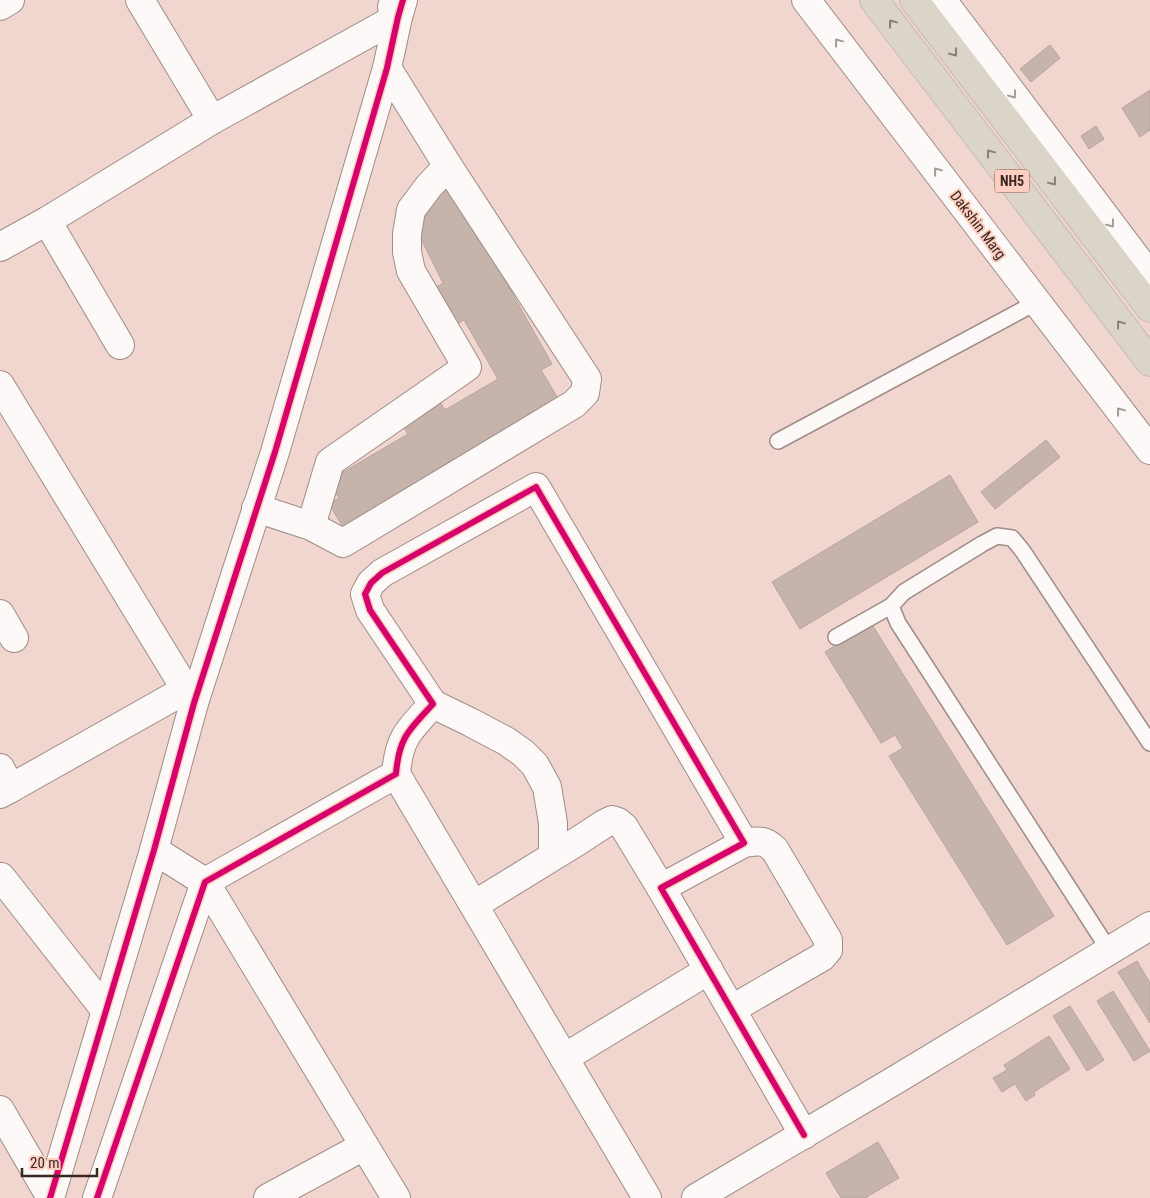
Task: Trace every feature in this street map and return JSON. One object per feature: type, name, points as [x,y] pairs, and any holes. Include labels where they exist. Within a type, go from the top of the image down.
[{"type":"highway","name":"NH5","points":[[874,0],[1150,362]]},
{"type":"highway","name":"NH5","points":[[914,0],[1150,308]]},
{"type":"street","points":[[0,6],[10,0]]},
{"type":"street","points":[[140,0],[212,120]]},
{"type":"street","name":"Dakshin Marg","points":[[806,0],[1150,450]]},
{"type":"street","points":[[942,0],[1150,276]]},
{"type":"street","points":[[0,247],[47,221],[396,5]]},
{"type":"street","points":[[50,1197],[154,850],[190,696],[275,452],[387,68],[396,5]]},
{"type":"street","points":[[256,508],[311,526],[343,543],[558,415],[574,404],[585,393],[587,380],[448,166],[387,68]]},
{"type":"street","points":[[311,526],[330,462],[467,367],[411,271],[407,252],[407,234],[411,210],[429,186],[448,166]]},
{"type":"street","points":[[47,221],[120,345]]},
{"type":"street","points":[[0,385],[190,696]]},
{"type":"street","points":[[553,856],[553,822],[547,787],[535,765],[523,753],[506,741],[433,704],[370,610],[365,594],[371,583],[382,573],[536,487],[744,843]]},
{"type":"street","points":[[0,614],[14,638]]},
{"type":"street","points":[[4,783],[190,696]]},
{"type":"street","points":[[433,704],[408,730],[400,745],[396,774],[648,1198]]},
{"type":"street","points":[[97,1198],[205,882],[396,774]]},
{"type":"street","points":[[474,905],[604,824],[612,820],[618,822],[624,827],[661,888],[804,1135]]},
{"type":"street","points":[[661,888],[744,843],[759,841],[768,844],[775,850],[828,940],[828,950],[822,957],[732,1009]]},
{"type":"street","points":[[154,850],[205,882],[396,1198]]},
{"type":"street","points":[[1,877],[106,1011]]},
{"type":"street","points":[[696,1198],[1150,926]]},
{"type":"street","points":[[564,1058],[709,970]]},
{"type":"street","points":[[0,1110],[50,1197]]},
{"type":"street","points":[[268,1198],[364,1146]]},
{"type":"lane","points":[[778,441],[1037,302]]},
{"type":"lane","points":[[836,637],[891,606],[904,592],[982,544],[997,536],[1012,538],[1022,550],[1150,743]]},
{"type":"lane","points":[[891,606],[898,622],[1108,950]]},
{"type":"building","points":[[1050,45],[1060,58],[1031,82],[1020,69]]},
{"type":"building","points":[[1150,90],[1150,130],[1140,137],[1122,108]]},
{"type":"building","points":[[1096,126],[1104,139],[1089,149],[1081,136]]},
{"type":"building","points":[[449,181],[552,364],[541,370],[562,405],[346,532],[329,504],[339,498],[328,481],[408,434],[401,423],[439,400],[445,410],[498,379],[464,320],[451,327],[430,291],[443,283],[414,225]]},
{"type":"building","points":[[1046,440],[1060,457],[995,509],[981,492]]},
{"type":"building","points":[[950,475],[978,522],[800,629],[772,582]]},
{"type":"building","points":[[871,623],[1054,916],[1007,945],[889,756],[903,748],[895,735],[881,743],[825,652]]},
{"type":"building","points":[[1137,961],[1150,983],[1150,1023],[1118,972]]},
{"type":"building","points":[[1113,991],[1150,1051],[1134,1061],[1097,1001]]},
{"type":"building","points":[[1070,1006],[1104,1060],[1087,1071],[1053,1016]]},
{"type":"building","points":[[1049,1036],[1070,1069],[1034,1092],[1035,1095],[1026,1101],[1015,1084],[1002,1092],[993,1078],[1007,1070],[1004,1065]]},
{"type":"building","points":[[878,1142],[899,1178],[865,1198],[841,1198],[826,1173]]},
{"type":"cycle path","points":[[50,1198],[154,850],[194,703],[275,452],[387,68],[403,0]]},
{"type":"cycle path","points":[[97,1198],[205,882],[396,774],[397,761],[403,742],[412,728],[433,704],[370,610],[365,594],[371,583],[382,573],[536,487],[744,843],[661,888],[804,1135]]}]
